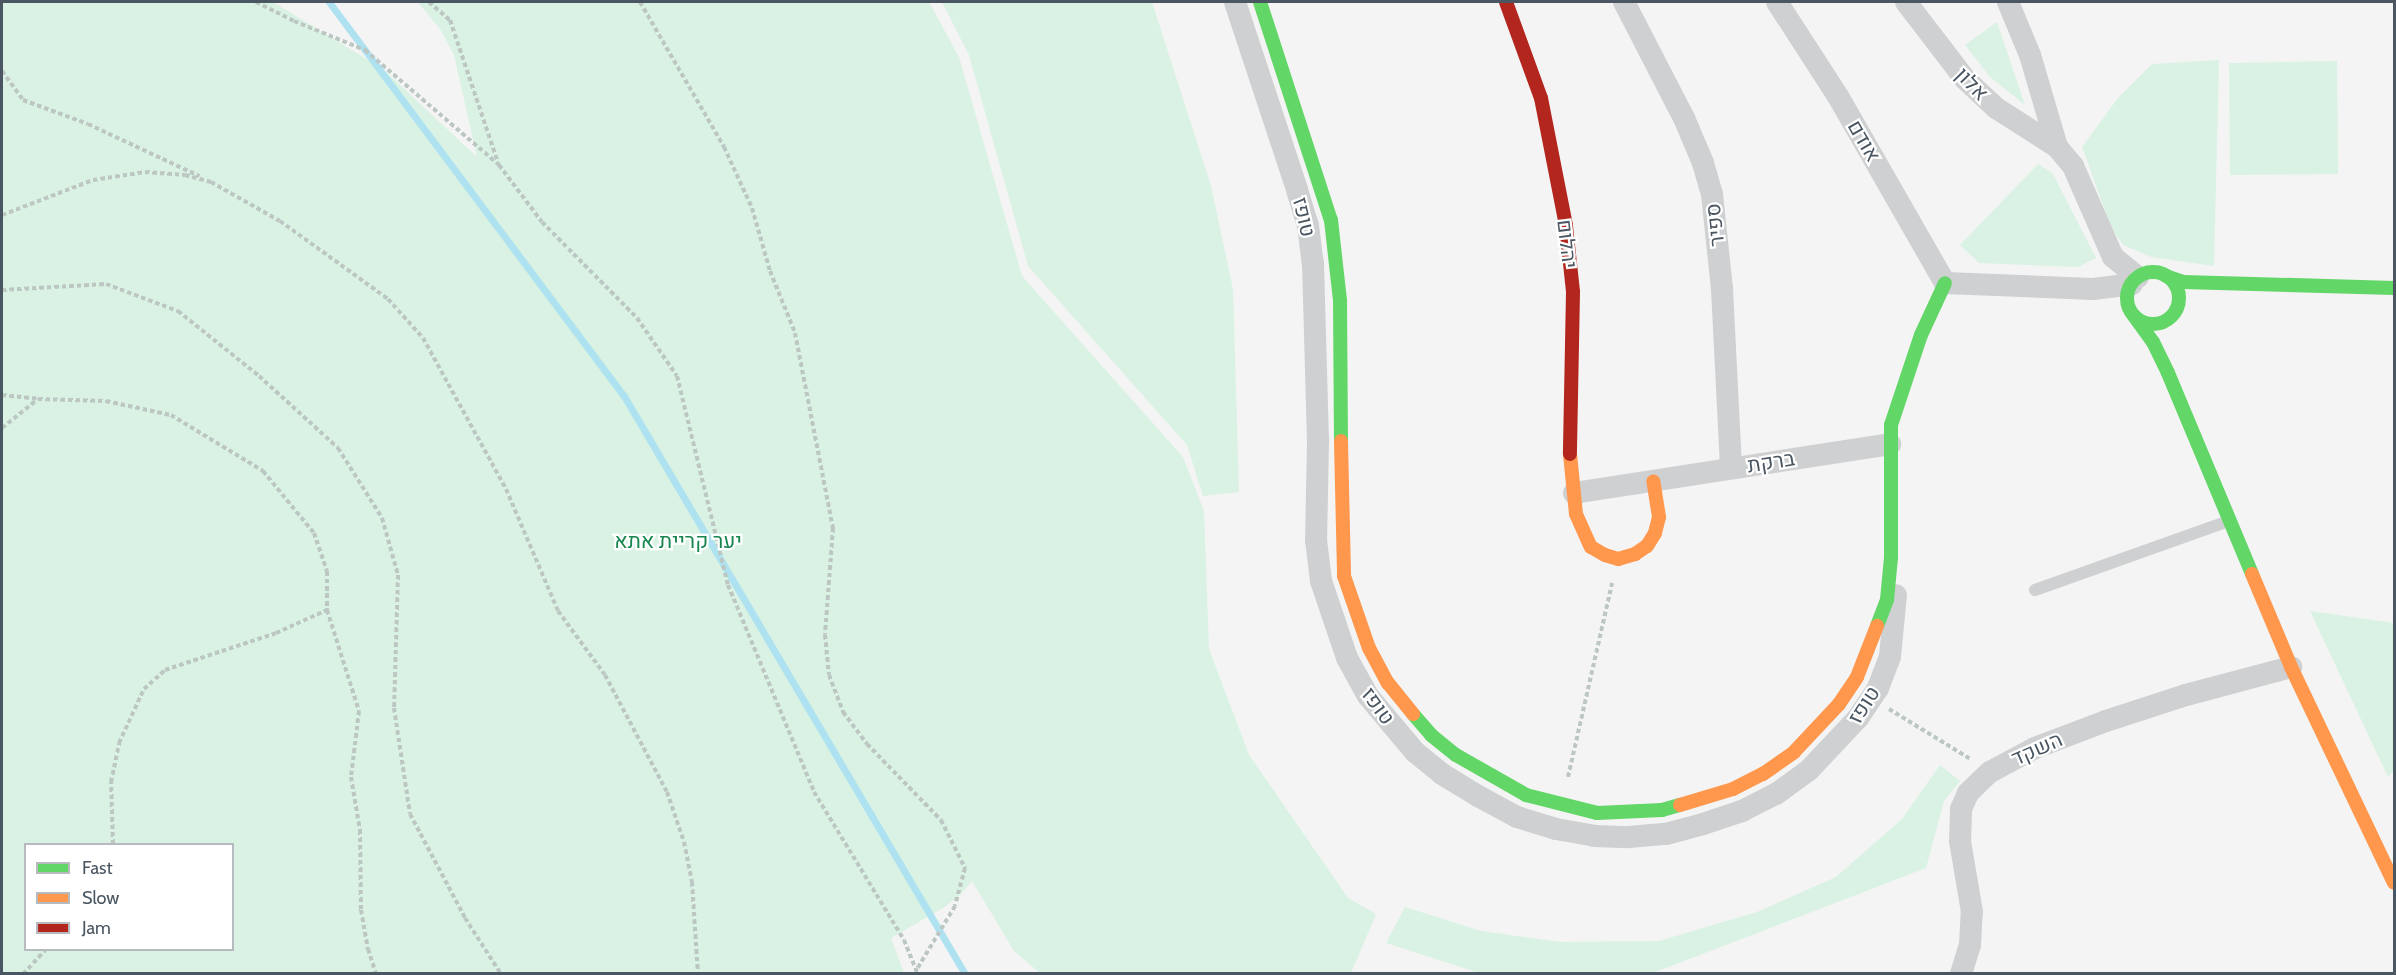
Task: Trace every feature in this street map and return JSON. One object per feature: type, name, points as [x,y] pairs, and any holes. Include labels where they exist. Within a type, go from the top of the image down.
[{"type":"street","name":"טופז","points":[[1235,2],[1308,225],[1313,263],[1318,440],[1317,540],[1321,581],[1347,658],[1368,696],[1415,752],[1442,774],[1517,817],[1594,836],[1666,834],[1742,811],[1776,795],[1809,770],[1835,745],[1858,718],[1871,698],[1890,656],[1893,638],[1896,599],[1891,558]]},
{"type":"street","name":"טופז","points":[[1260,2],[1331,220],[1340,300],[1341,539],[1344,576],[1354,611],[1369,648],[1388,683],[1431,735],[1490,776],[1526,795],[1562,806],[1597,813],[1662,810],[1733,789],[1763,774],[1794,752],[1839,704],[1857,677],[1887,600],[1891,558],[1891,425],[1921,335],[1945,283]]},
{"type":"street","name":"יהלום","points":[[1506,2],[1540,98],[1566,226],[1573,292],[1570,451],[1576,514],[1591,547],[1618,559]]},
{"type":"street","name":"ספיר","points":[[1624,2],[1684,118],[1703,163],[1712,194],[1722,289],[1731,468]]},
{"type":"street","name":"אודם","points":[[1777,2],[1839,98],[1945,283]]},
{"type":"street","name":"אלון","points":[[1906,2],[1965,80],[1996,108],[2058,147]]},
{"type":"street","points":[[2008,2],[2030,55],[2058,147],[2073,166],[2113,257],[2135,281]]},
{"type":"street","points":[[1945,283],[2093,289],[2135,281],[2146,274],[2166,276],[2183,282],[2394,288]]},
{"type":"street","points":[[2166,276],[2177,289],[2178,307]]},
{"type":"street","points":[[2135,281],[2128,292],[2131,312],[2149,324],[2169,319]]},
{"type":"street","points":[[2168,373],[2164,344],[2169,319],[2193,293],[2220,283]]},
{"type":"street","points":[[2093,289],[2119,298],[2153,342],[2291,667],[2394,882]]},
{"type":"street","name":"ברקת","points":[[1653,481],[1890,444]]},
{"type":"street","points":[[1574,493],[1653,481],[1659,517],[1655,533],[1647,546],[1635,554],[1618,559]]},
{"type":"street","name":"השקד","points":[[1961,974],[1971,945],[1972,912],[1960,841],[1961,809],[1968,793],[1990,772],[2035,748],[2106,721],[2186,695],[2291,667]]},
{"type":"lane","points":[[2035,590],[2230,520]]},
{"type":"path","points":[[256,2],[365,50],[499,165],[542,222],[637,318],[677,376],[728,585],[814,792],[904,940],[917,971]]},
{"type":"path","points":[[429,2],[450,20],[499,165]]},
{"type":"path","points":[[640,2],[724,147],[752,208],[770,271],[795,333],[833,528],[825,635],[829,675],[843,712],[867,744],[941,820],[965,868],[955,906],[917,971]]},
{"type":"path","points":[[2,71],[23,100],[88,124],[211,182],[280,221],[388,299],[423,338],[506,489],[558,611],[605,675],[667,792],[684,842],[692,882],[698,974]]},
{"type":"path","points":[[2,215],[93,180],[145,172],[185,175],[211,182]]},
{"type":"path","points":[[2,290],[106,284],[178,311],[259,376],[338,448],[382,518],[398,575],[394,708],[410,814],[465,918],[501,974]]},
{"type":"path","points":[[2,395],[39,399],[106,401],[171,415],[262,471],[314,533],[327,571],[327,610],[359,711],[351,777],[360,830],[361,910],[368,950],[376,974]]},
{"type":"path","points":[[2,429],[39,399]]},
{"type":"path","points":[[1562,806],[1618,559]]},
{"type":"path","points":[[113,843],[111,782],[119,743],[144,689],[165,670],[276,633],[327,610]]},
{"type":"path","points":[[1871,698],[1990,772]]},
{"type":"path","points":[[23,974],[44,951]]},
{"type":"green space","name":"יער קריית אתא","points":[[2,2],[273,2],[383,69],[477,157],[454,55],[440,29],[418,2],[929,2],[959,57],[1022,276],[1183,457],[1204,511],[1209,649],[1249,755],[1348,898],[1376,914],[1351,973],[1040,973],[1014,951],[972,881],[960,895],[943,908],[891,938],[904,973],[2,973]]},
{"type":"green space","points":[[942,2],[1152,2],[1211,186],[1233,289],[1239,492],[1203,496],[1187,445],[1028,266],[969,55]]},
{"type":"green space","points":[[1997,22],[2025,105],[1990,77],[1965,45]]},
{"type":"green space","points":[[2219,60],[2214,266],[2151,257],[2123,245],[2111,227],[2082,147],[2118,98],[2152,64]]},
{"type":"green space","points":[[2337,61],[2338,174],[2230,175],[2229,63]]},
{"type":"green space","points":[[2038,164],[2053,174],[2096,258],[2078,267],[1979,263],[1960,245]]},
{"type":"green space","points":[[2310,611],[2394,623],[2394,771],[2388,777]]},
{"type":"green space","points":[[1940,765],[1960,781],[1944,801],[1926,868],[1653,973],[1479,973],[1386,943],[1405,907],[1481,931],[1561,942],[1659,941],[1757,912],[1836,877],[1902,819]]},
{"type":"waterway","points":[[329,2],[624,396],[965,974]]},
{"type":"traffic: fast","points":[[1260,2],[1331,220],[1340,300],[1341,441]]},
{"type":"traffic: fast","points":[[2153,272],[2163,274],[2171,280],[2177,288],[2179,298],[2177,308],[2171,316],[2163,322],[2153,324],[2143,322],[2135,316],[2129,308],[2127,298],[2129,288],[2135,280],[2143,274],[2153,272]]},
{"type":"traffic: fast","points":[[2166,276],[2183,282],[2394,288]]},
{"type":"traffic: fast","points":[[1877,626],[1887,600],[1891,558],[1891,425],[1921,335],[1945,283]]},
{"type":"traffic: fast","points":[[2134,316],[2153,342],[2168,373],[2252,574]]},
{"type":"traffic: fast","points":[[1413,714],[1431,735],[1456,755],[1526,795],[1597,813],[1662,810],[1680,805]]},
{"type":"traffic: slow","points":[[1341,441],[1344,576],[1369,648],[1388,683],[1413,714]]},
{"type":"traffic: slow","points":[[1570,454],[1576,514],[1591,547],[1605,555],[1618,559],[1635,554],[1647,546],[1655,533],[1659,517],[1653,481]]},
{"type":"traffic: slow","points":[[2252,574],[2291,667],[2394,883]]},
{"type":"traffic: slow","points":[[1680,805],[1733,789],[1763,774],[1794,752],[1839,704],[1857,677],[1877,626]]},
{"type":"traffic: jam","points":[[1506,2],[1541,98],[1566,226],[1573,292],[1570,454]]}]
